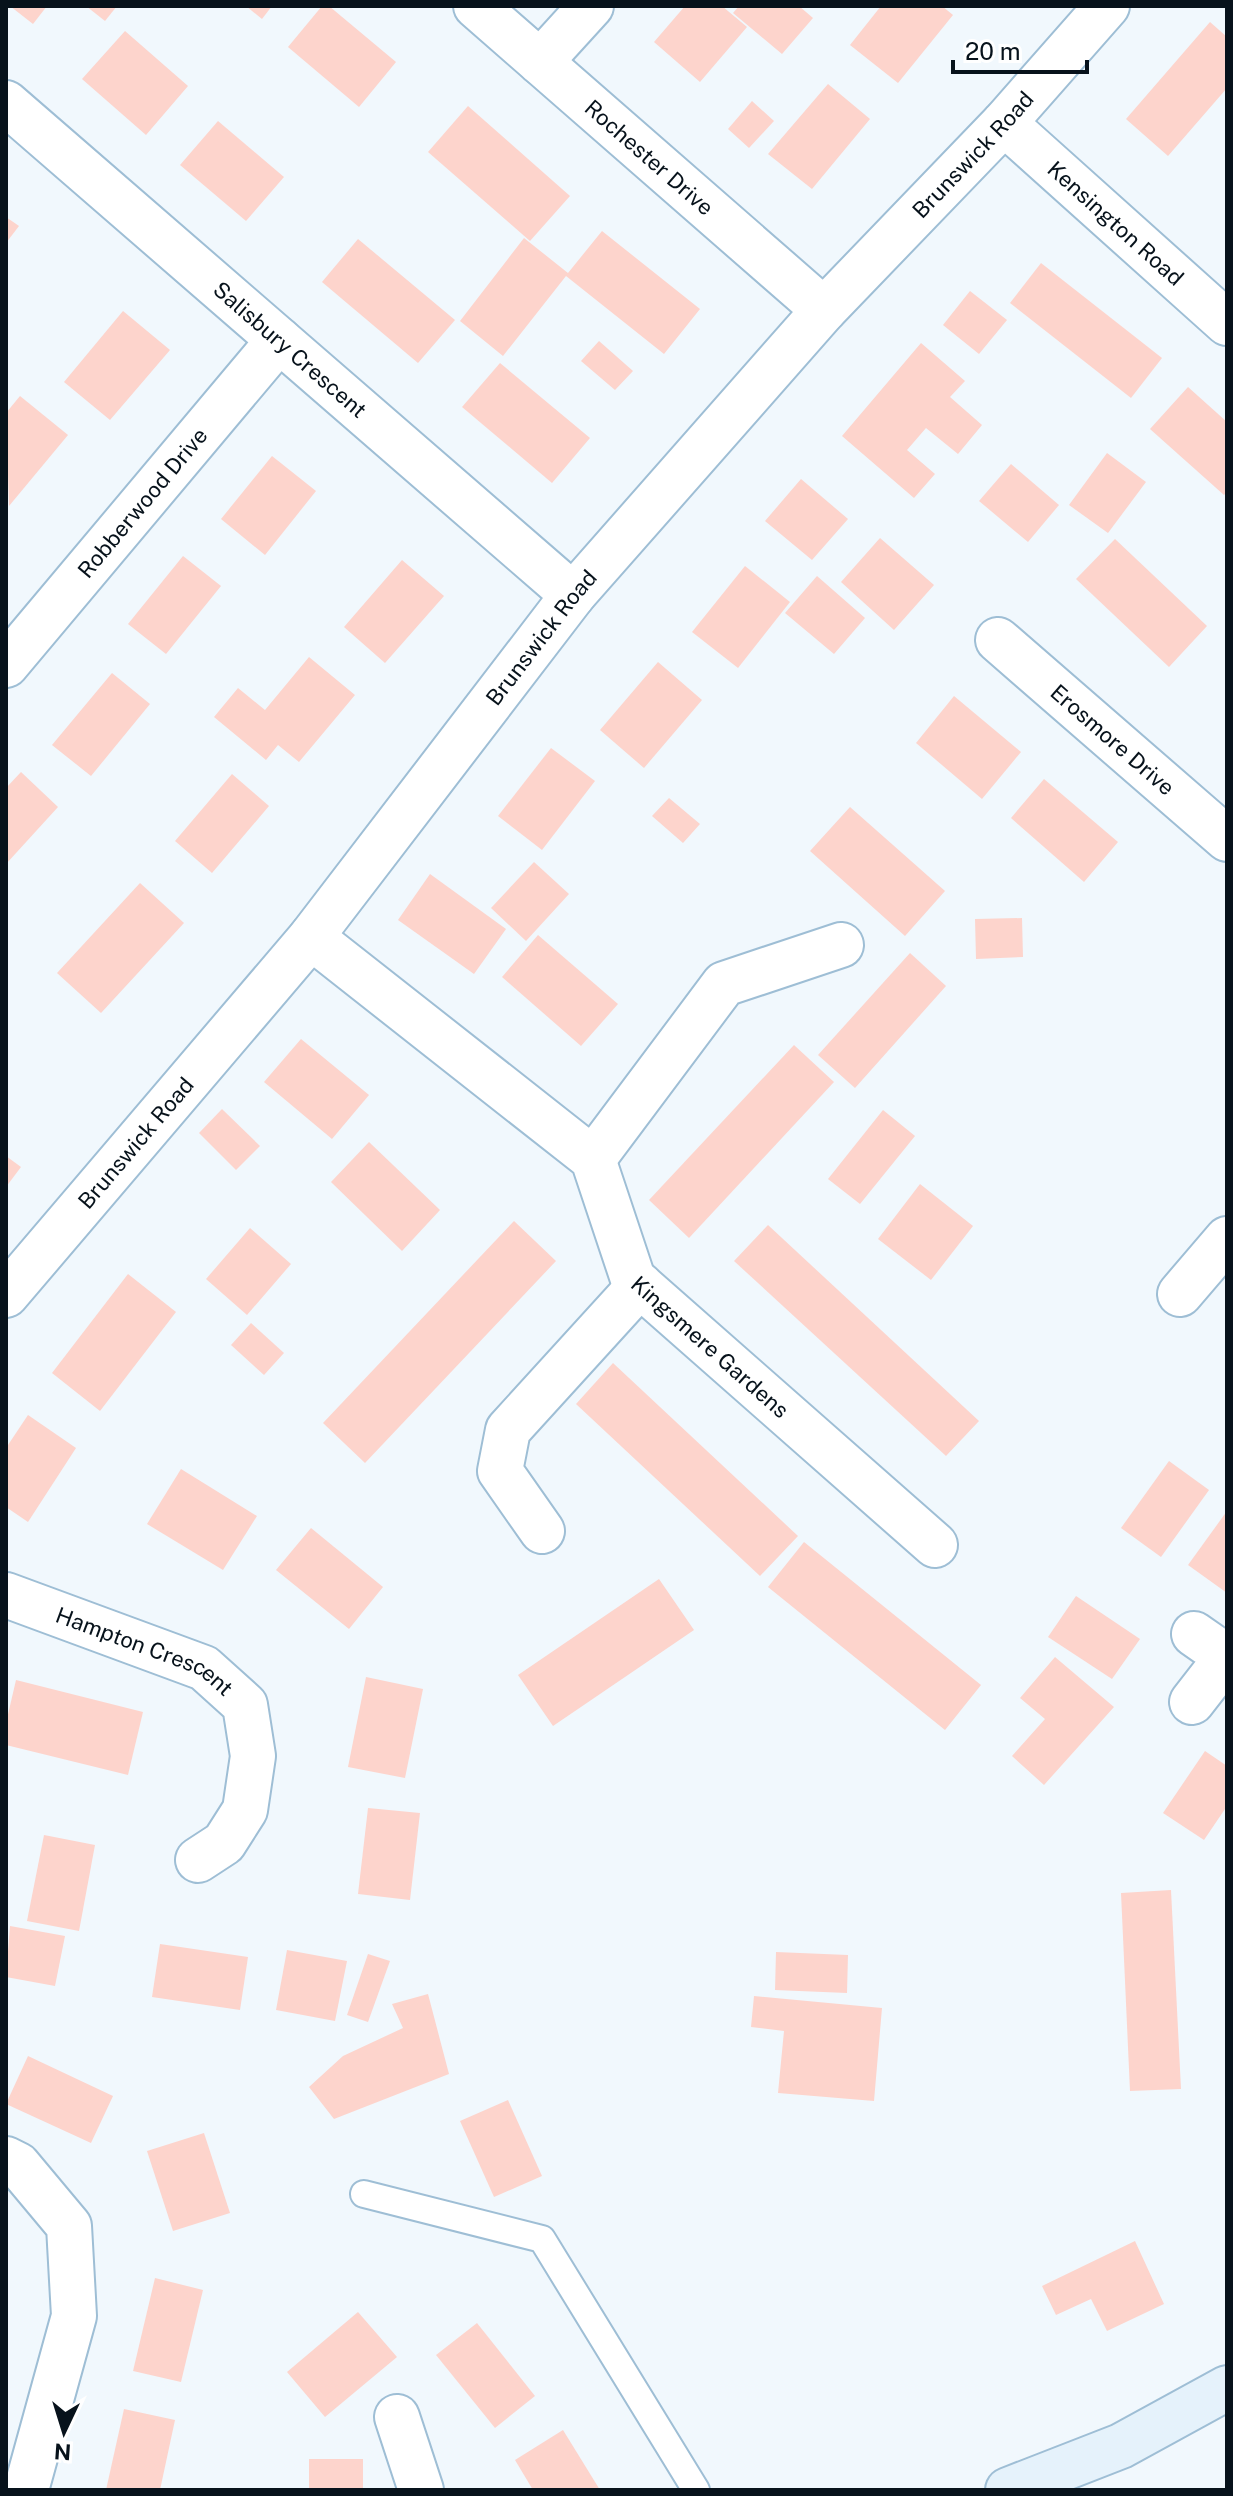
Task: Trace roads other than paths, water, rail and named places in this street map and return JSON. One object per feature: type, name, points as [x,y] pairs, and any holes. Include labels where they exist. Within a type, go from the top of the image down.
[{"type":"street","name":"Rochester Drive","points":[[476,6],[824,310]]},
{"type":"street","points":[[540,62],[591,6]]},
{"type":"street","name":"Brunswick Road","points":[[11,1278],[311,937],[573,595],[824,310],[1004,123],[1107,6]]},
{"type":"street","name":"Salisbury Crescent","points":[[6,103],[573,595]]},
{"type":"street","name":"Kensington Road","points":[[1004,123],[1227,323]]},
{"type":"street","name":"Robberwood Drive","points":[[6,665],[279,340]]},
{"type":"street","name":"Erosmore Drive","points":[[998,640],[1227,839]]},
{"type":"street","points":[[311,937],[593,1159],[724,984],[841,945]]},
{"type":"street","name":"Kingsmere Gardens","points":[[593,1159],[633,1279],[935,1545]]},
{"type":"street","points":[[1180,1294],[1227,1239]]},
{"type":"street","points":[[542,1531],[500,1471],[508,1430],[640,1285]]},
{"type":"street","name":"Hampton Crescent","points":[[6,1595],[204,1668],[245,1705],[253,1756],[245,1810],[224,1843],[198,1860]]},
{"type":"street","points":[[1192,1702],[1210,1646]]},
{"type":"street","points":[[6,2159],[18,2165],[69,2226],[74,2316],[26,2490]]},
{"type":"street","points":[[1008,2490],[1121,2446],[1227,2388]]},
{"type":"street","points":[[397,2417],[421,2490]]},
{"type":"lane","points":[[364,2194],[542,2239],[696,2490]]}]
